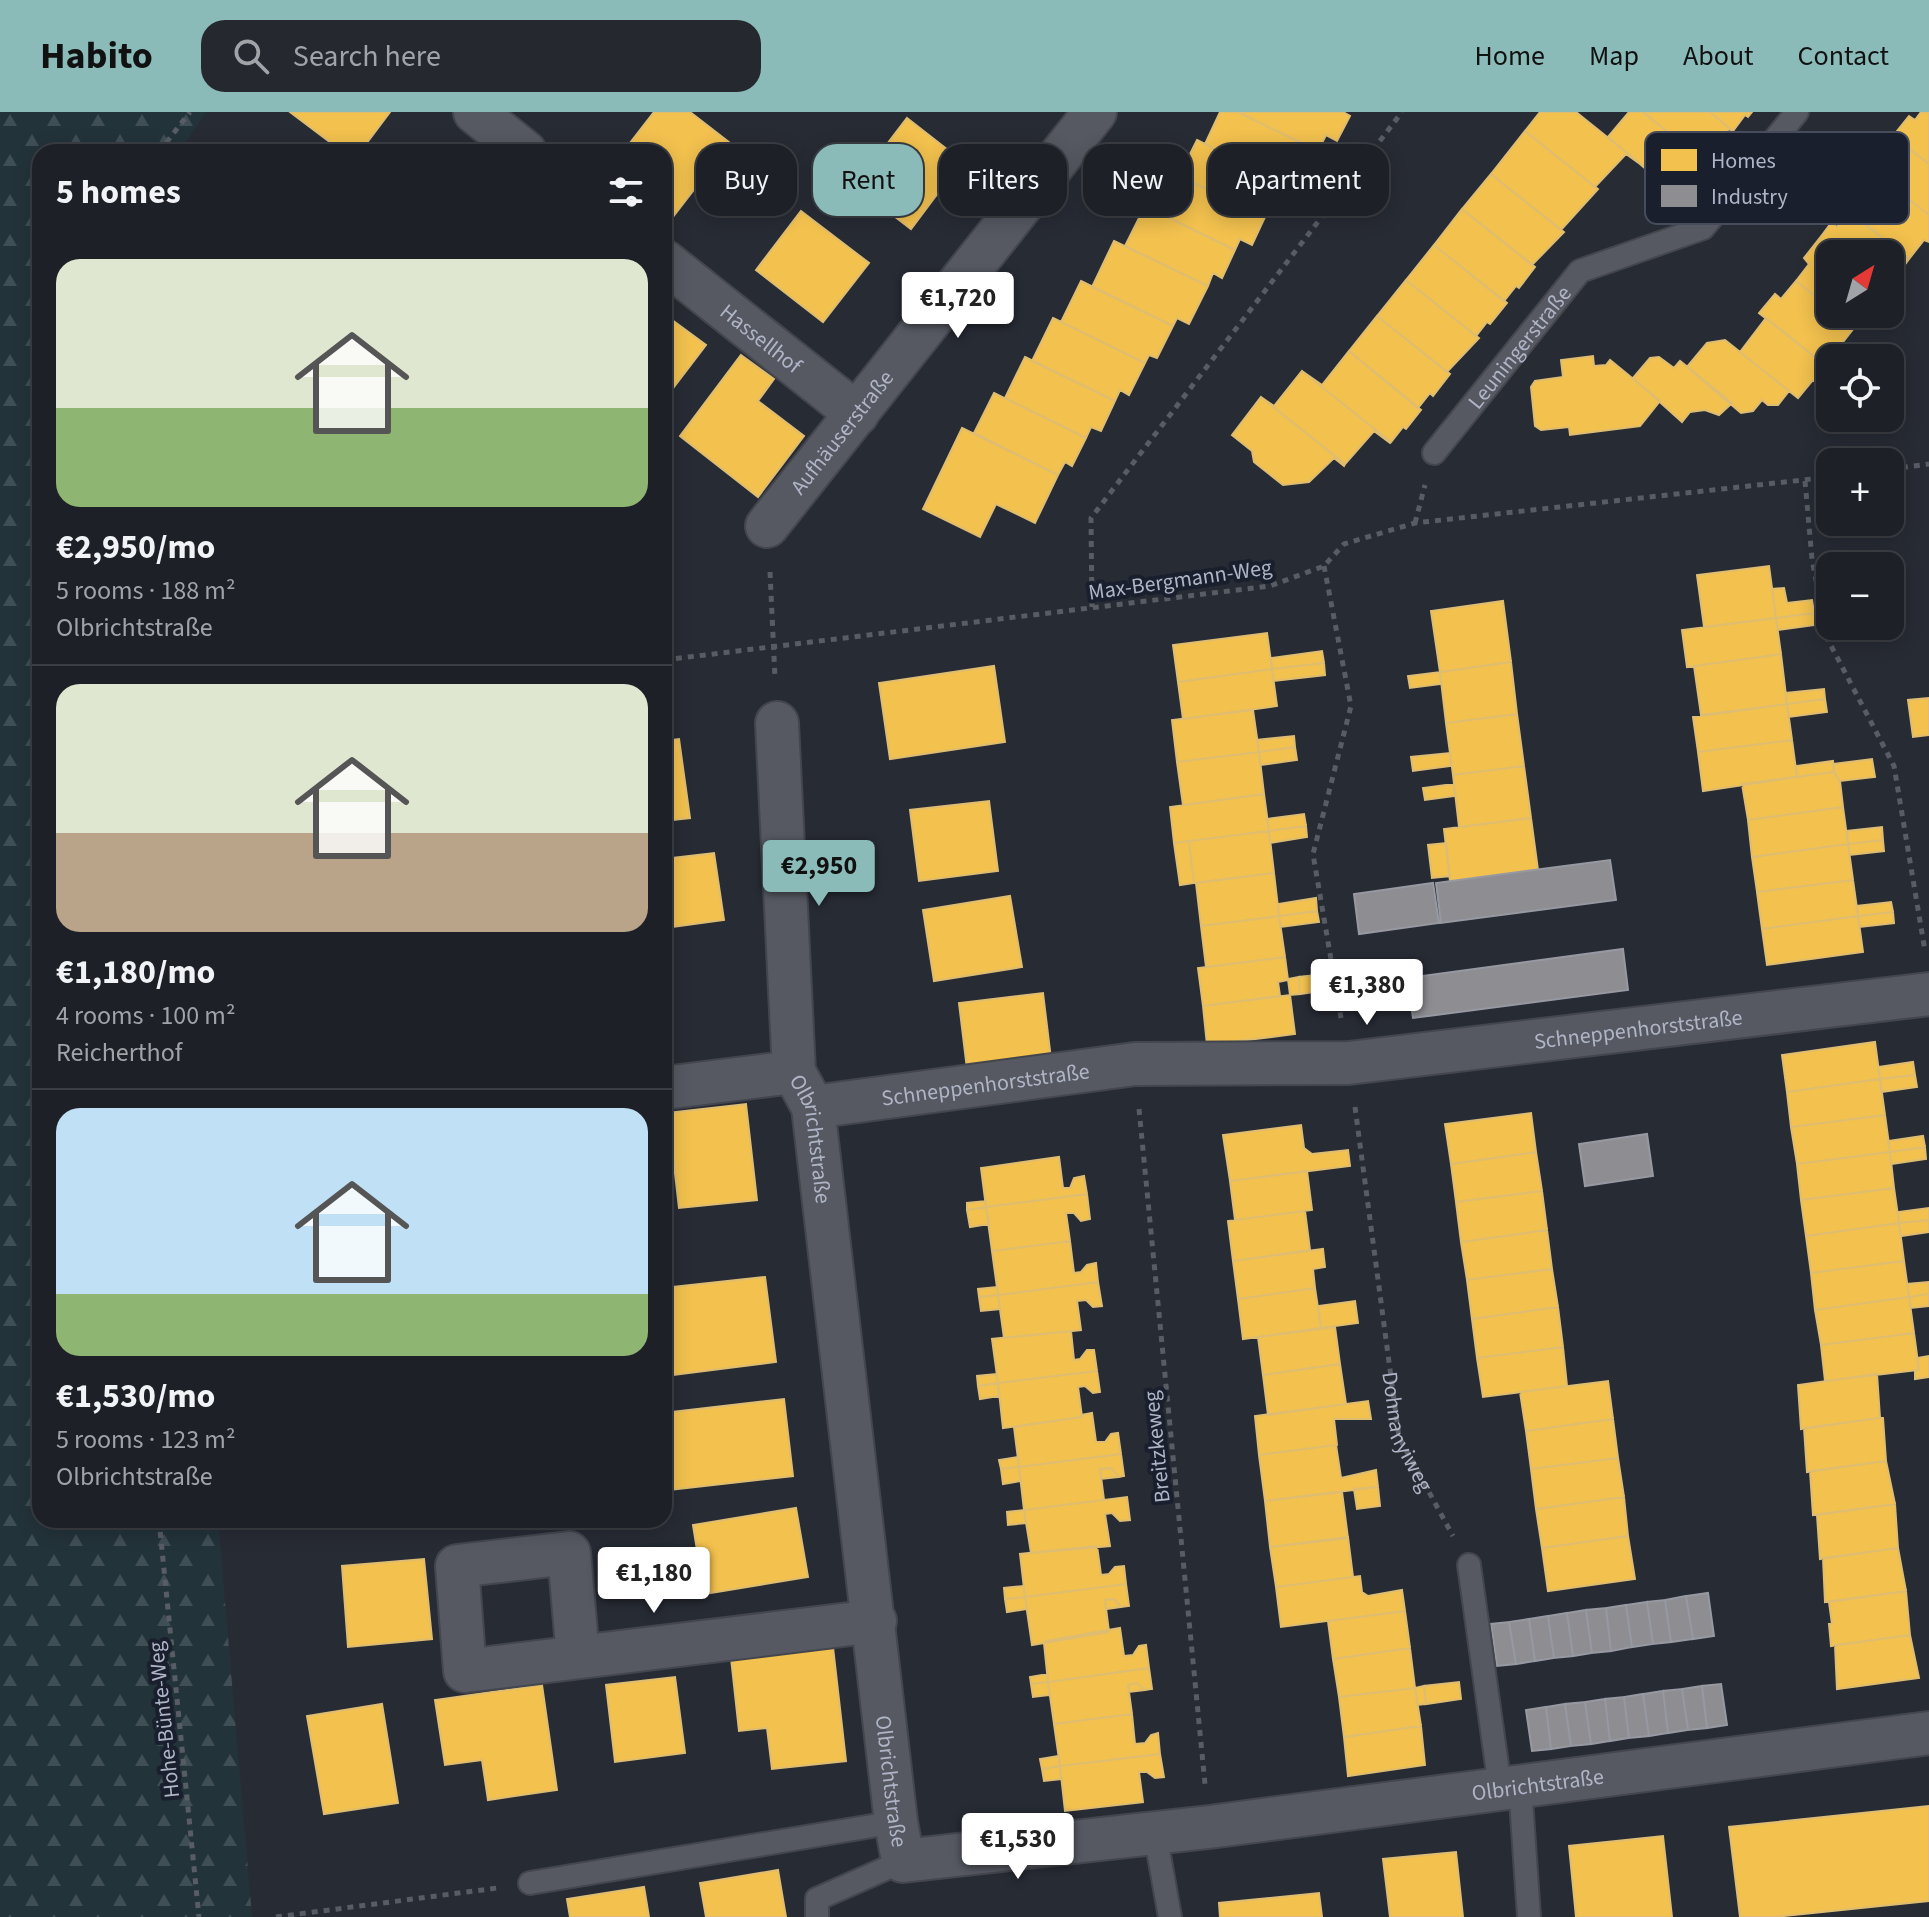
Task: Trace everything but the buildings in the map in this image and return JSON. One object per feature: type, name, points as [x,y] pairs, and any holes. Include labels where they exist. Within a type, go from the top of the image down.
[{"type":"street","points":[[475,112],[515,144]]},
{"type":"street","name":"Aufhäuserstraße","points":[[767,526],[1095,112]]},
{"type":"street","name":"Hassellhof","points":[[672,267],[857,414]]},
{"type":"street","name":"Olbrichtstraße","points":[[777,723],[803,1089],[875,1621],[900,1842],[1155,1833],[1929,1733]]},
{"type":"street","name":"Schneppenhorststraße","points":[[672,1088],[803,1089],[1135,1064],[1349,1063],[1928,976]]},
{"type":"street","points":[[578,1657],[875,1621]]},
{"type":"lane","name":"Leuningerstraße","points":[[1781,132],[1797,112]]},
{"type":"lane","name":"Leuningerstraße","points":[[1434,453],[1580,271],[1703,228],[1706,224]]},
{"type":"lane","points":[[1469,1565],[1510,1786],[1529,1917]]},
{"type":"lane","points":[[1155,1833],[1170,1917]]},
{"type":"lane","points":[[530,1883],[900,1842]]},
{"type":"lane","points":[[817,1917],[817,1899],[900,1842]]},
{"type":"path","points":[[165,144],[190,112]]},
{"type":"path","points":[[1092,607],[1091,518],[1402,112]]},
{"type":"path","points":[[1904,467],[1929,464]]},
{"type":"path","name":"Max-Bergmann-Weg","points":[[672,659],[1270,586],[1324,566],[1344,544],[1415,523],[1816,479]]},
{"type":"path","points":[[1805,481],[1812,559],[1827,638],[1894,766],[1928,976]]},
{"type":"path","points":[[767,526],[777,723]]},
{"type":"path","points":[[1324,566],[1351,706],[1313,854],[1349,1063]]},
{"type":"path","name":"Dohnanyiweg","points":[[1349,1063],[1399,1437],[1469,1565]]},
{"type":"path","name":"Breitzkeweg","points":[[1135,1064],[1209,1827]]},
{"type":"path","name":"Hohe-Bünte-Weg","points":[[160,1528],[199,1917]]},
{"type":"path","points":[[276,1917],[530,1883]]},
{"type":"green space","points":[[0,112],[206,112],[184,144],[32,144],[32,1528],[219,1528],[252,1917],[0,1917]]}]
